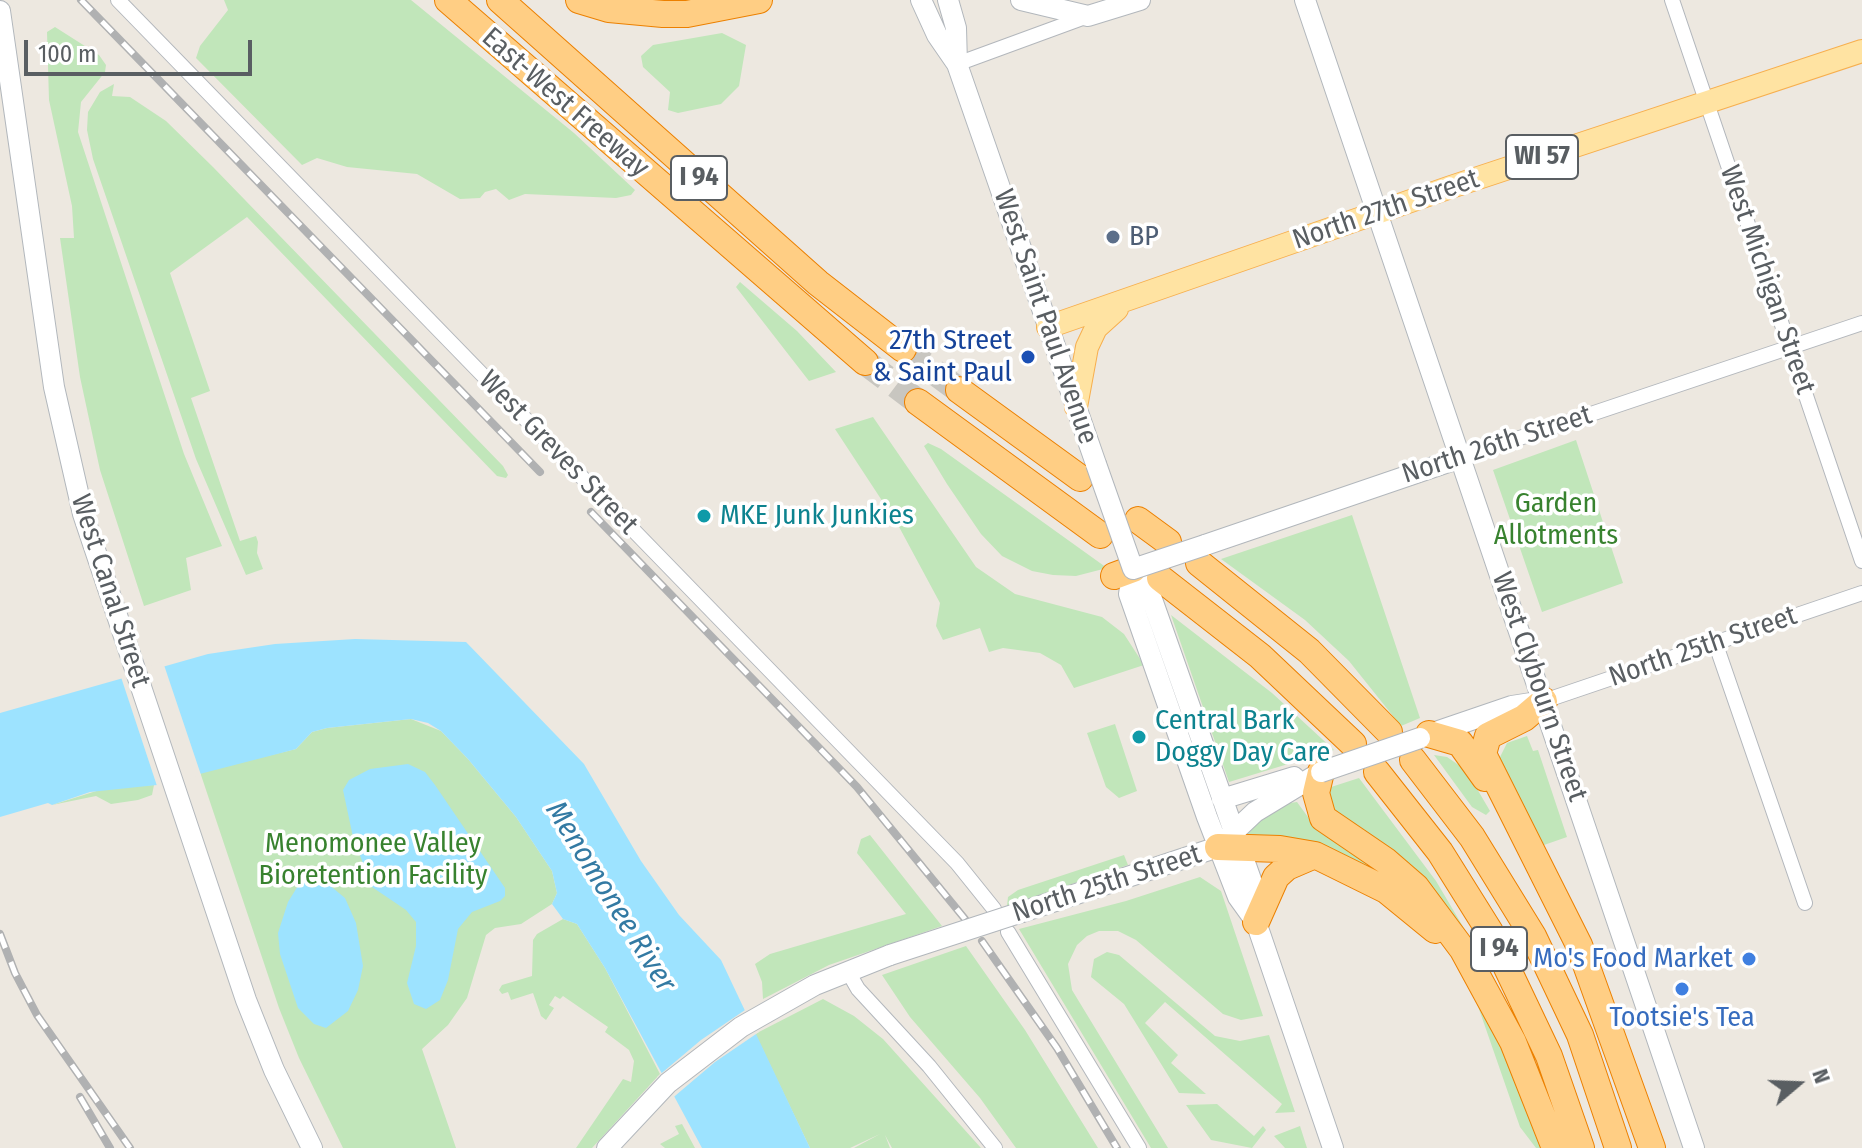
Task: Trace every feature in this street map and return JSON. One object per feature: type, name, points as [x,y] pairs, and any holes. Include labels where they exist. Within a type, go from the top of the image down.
[{"type":"highway","name":"East-West Freeway","points":[[448,0],[865,362]]},
{"type":"highway","name":"East-West Freeway","points":[[500,0],[818,283],[903,349]]},
{"type":"highway","points":[[579,0],[609,9],[687,14],[759,0]]},
{"type":"highway","points":[[959,390],[1088,471]]},
{"type":"highway","points":[[918,402],[1100,535]]},
{"type":"highway","points":[[1138,520],[1168,542]]},
{"type":"highway","points":[[1202,554],[1309,651],[1389,732]]},
{"type":"highway","points":[[1160,578],[1270,664],[1353,744]]},
{"type":"highway","points":[[1544,701],[1524,718],[1488,736],[1483,743],[1487,764],[1555,891],[1579,945],[1652,1148]]},
{"type":"highway","points":[[1420,744],[1460,743],[1513,816]]},
{"type":"highway","name":"I 94","points":[[1420,744],[1533,936],[1580,1035],[1618,1148]]},
{"type":"highway","points":[[1321,772],[1316,801],[1323,818],[1386,861],[1416,887],[1450,929],[1531,1084],[1555,1148]]},
{"type":"highway","name":"I 94","points":[[1377,772],[1440,852],[1490,932],[1549,1056],[1581,1148]]},
{"type":"highway","points":[[1230,842],[1315,855],[1358,873],[1416,912],[1451,946],[1487,995]]},
{"type":"highway","points":[[1256,922],[1271,883],[1287,867],[1315,855]]},
{"type":"main road","name":"North 27th Street","points":[[1048,327],[1377,212],[1862,51]]},
{"type":"main road","points":[[1076,407],[1081,368],[1090,338],[1096,328],[1125,301]]},
{"type":"street","name":"West Greves Street","points":[[118,0],[957,863],[994,909]]},
{"type":"street","name":"West Saint Paul Avenue","points":[[921,0],[937,35],[957,64],[1076,407],[1088,471],[1129,594],[1230,842]]},
{"type":"street","name":"West Saint Paul Avenue","points":[[948,0],[956,28],[957,64]]},
{"type":"street","points":[[1021,0],[1088,16]]},
{"type":"street","points":[[957,64],[1140,0]]},
{"type":"street","name":"West Clybourn Street","points":[[1305,0],[1694,1148]]},
{"type":"street","name":"West Michigan Street","points":[[1672,0],[1862,561]]},
{"type":"street","name":"West Canal Street","points":[[0,11],[50,361],[66,450],[83,514],[264,1047],[312,1148]]},
{"type":"street","name":"North 26th Street","points":[[1126,578],[1202,554],[1460,458],[1862,323]]},
{"type":"street","name":"West Saint Paul Avenue","points":[[1126,578],[1148,588],[1154,604],[1222,799],[1238,897],[1256,922],[1333,1148]]},
{"type":"street","name":"North 25th Street","points":[[607,1148],[645,1104],[705,1052],[779,1003],[847,970],[1230,842],[1280,794],[1321,772],[1420,744],[1512,706],[1544,701],[1862,593]]},
{"type":"street","points":[[1715,642],[1805,903]]},
{"type":"street","points":[[1222,799],[1283,779],[1321,772]]},
{"type":"street","points":[[1008,932],[1139,1148]]},
{"type":"street","points":[[847,970],[864,997],[929,1066],[995,1148]]},
{"type":"green space","points":[[224,0],[411,0],[574,133],[635,190],[631,195],[616,198],[525,194],[509,200],[496,189],[485,192],[480,198],[460,199],[417,174],[347,167],[317,158],[302,165],[196,58],[200,46],[228,10]]},
{"type":"green space","points":[[55,27],[99,55],[106,65],[105,72],[81,102],[78,132],[184,454],[222,546],[186,558],[191,590],[144,606],[100,470],[80,377],[60,238],[74,238],[72,206],[49,100],[47,32]]},
{"type":"green space","points":[[722,33],[746,45],[739,86],[721,104],[678,113],[668,110],[670,92],[643,67],[641,56],[653,45]]},
{"type":"green space","points":[[114,84],[112,96],[130,97],[166,121],[213,167],[503,466],[508,475],[506,478],[497,476],[247,217],[170,273],[210,391],[191,398],[240,541],[256,536],[258,542],[257,553],[263,569],[246,575],[196,459],[93,159],[87,130],[88,112],[100,92]]},
{"type":"green space","points":[[740,282],[797,331],[836,372],[809,381],[736,287]]},
{"type":"green space","points":[[873,417],[976,567],[1015,594],[1102,617],[1124,634],[1144,665],[1074,688],[1061,665],[1040,653],[1003,648],[989,652],[980,628],[943,640],[936,626],[940,603],[898,525],[835,429]]},
{"type":"green space","name":"Garden Allotments","points":[[1576,440],[1623,583],[1542,612],[1493,470]]},
{"type":"green space","points":[[928,443],[941,449],[1107,568],[1076,576],[1053,575],[1032,571],[1002,556],[981,534],[947,484],[924,446]]},
{"type":"green space","points":[[1352,515],[1420,718],[1401,726],[1349,661],[1305,620],[1221,559]]},
{"type":"green space","points":[[1171,615],[1272,693],[1334,750],[1229,782]]},
{"type":"green space","name":"Menomonee Valley Bioretention Facility","points":[[411,719],[441,731],[468,759],[516,817],[552,871],[557,893],[552,904],[521,924],[495,928],[486,935],[467,998],[448,1025],[422,1049],[456,1148],[343,1148],[299,1058],[279,1008],[200,772],[296,749],[312,732],[327,728]]},
{"type":"green space","points":[[1115,724],[1137,791],[1119,798],[1106,787],[1087,733]]},
{"type":"green space","points":[[1527,736],[1533,751],[1538,750],[1567,837],[1544,845],[1498,761],[1507,743]]},
{"type":"green space","points":[[1434,755],[1447,757],[1466,770],[1490,811],[1486,815],[1472,807]]},
{"type":"green space","points":[[1359,778],[1436,881],[1481,957],[1332,813],[1328,788]]},
{"type":"green space","points":[[154,785],[152,795],[138,800],[111,804],[96,796],[52,805],[109,787]]},
{"type":"green space","points":[[1297,802],[1316,828],[1353,849],[1388,880],[1249,839],[1246,831],[1283,804]]},
{"type":"green space","points":[[870,835],[942,926],[829,965],[763,999],[762,982],[755,964],[770,954],[906,914],[857,853],[861,839]]},
{"type":"green space","points":[[1124,855],[1128,865],[1007,906],[1008,897],[1018,890]]},
{"type":"green space","points":[[1200,877],[1221,891],[1263,1016],[1241,1020],[1223,1014],[1136,940],[1118,931],[1099,931],[1087,936],[1077,945],[1068,964],[1072,990],[1168,1148],[1151,1148],[1019,929],[1126,901]]},
{"type":"green space","points":[[563,919],[577,924],[605,968],[660,1074],[592,1148],[576,1148],[623,1079],[631,1082],[634,1061],[629,1050],[605,1032],[608,1027],[563,996],[560,999],[555,996],[549,1005],[554,1008],[546,1020],[541,1016],[533,993],[511,1000],[508,992],[502,994],[499,990],[502,985],[532,976],[533,940],[537,934]]},
{"type":"green space","points":[[966,946],[1025,1030],[1098,1148],[1016,1148],[980,1098],[910,1017],[882,975]]},
{"type":"green space","points":[[1107,952],[1119,955],[1215,1036],[1240,1041],[1269,1035],[1295,1112],[1275,1113],[1282,1104],[1165,1002],[1145,1023],[1178,1055],[1171,1063],[1206,1094],[1179,1093],[1124,1004],[1091,977],[1094,959]]},
{"type":"green space","points":[[1472,989],[1548,1148],[1536,1148],[1520,1127]]},
{"type":"green space","points":[[823,999],[854,1016],[883,1039],[981,1148],[892,1148],[885,1135],[890,1148],[854,1148],[880,1134],[850,1148],[810,1148],[755,1034]]},
{"type":"green space","points":[[1217,1104],[1254,1136],[1263,1126],[1266,1130],[1252,1148],[1211,1140],[1186,1105]]},
{"type":"green space","points":[[682,1124],[695,1148],[665,1148],[660,1144],[679,1134],[675,1126]]},
{"type":"green space","points":[[1300,1126],[1307,1148],[1285,1148],[1274,1136]]},
{"type":"water","name":"Menomonee River","points":[[355,639],[466,642],[584,764],[641,861],[679,915],[721,960],[810,1148],[702,1148],[605,968],[577,924],[563,919],[552,904],[557,893],[552,871],[516,817],[468,759],[441,731],[428,723],[411,719],[327,728],[312,732],[296,749],[157,785],[90,792],[0,817],[0,713],[208,654],[275,644]]},
{"type":"water","points":[[408,764],[425,772],[505,888],[505,896],[500,901],[472,912],[458,929],[448,980],[440,1000],[426,1009],[414,1004],[407,983],[416,946],[416,922],[406,910],[372,887],[353,837],[343,790],[349,780],[370,769]]},
{"type":"water","points":[[316,874],[345,898],[356,923],[363,966],[358,990],[348,1011],[326,1028],[314,1024],[298,1008],[280,954],[278,933],[288,902],[301,881]]},
{"type":"pier","points":[[163,662],[201,775],[158,789],[120,674]]},
{"type":"pier","points":[[748,1008],[759,1032],[715,1062],[669,1101],[657,1077],[701,1040]]},
{"type":"tunnel","points":[[903,349],[959,390]]},
{"type":"tunnel","points":[[865,362],[918,402]]},
{"type":"railway","points":[[81,0],[540,472]]},
{"type":"railway","points":[[591,512],[857,787],[965,919]]},
{"type":"railway","points":[[0,934],[15,973],[37,1015],[130,1148]]},
{"type":"railway","points":[[982,941],[1057,1048],[1117,1148]]},
{"type":"railway","points":[[80,1097],[110,1148]]},
{"type":"place","name":"BP","points":[[1113,237]]},
{"type":"place","name":"27th Street & Saint Paul","points":[[1028,357]]},
{"type":"place","name":"MKE Junk Junkies","points":[[704,516]]},
{"type":"place","name":"Central Bark Doggy Day Care","points":[[1139,737]]},
{"type":"place","name":"Mo's Food Market","points":[[1749,959]]},
{"type":"place","name":"Tootsie's Tea","points":[[1682,989]]}]
